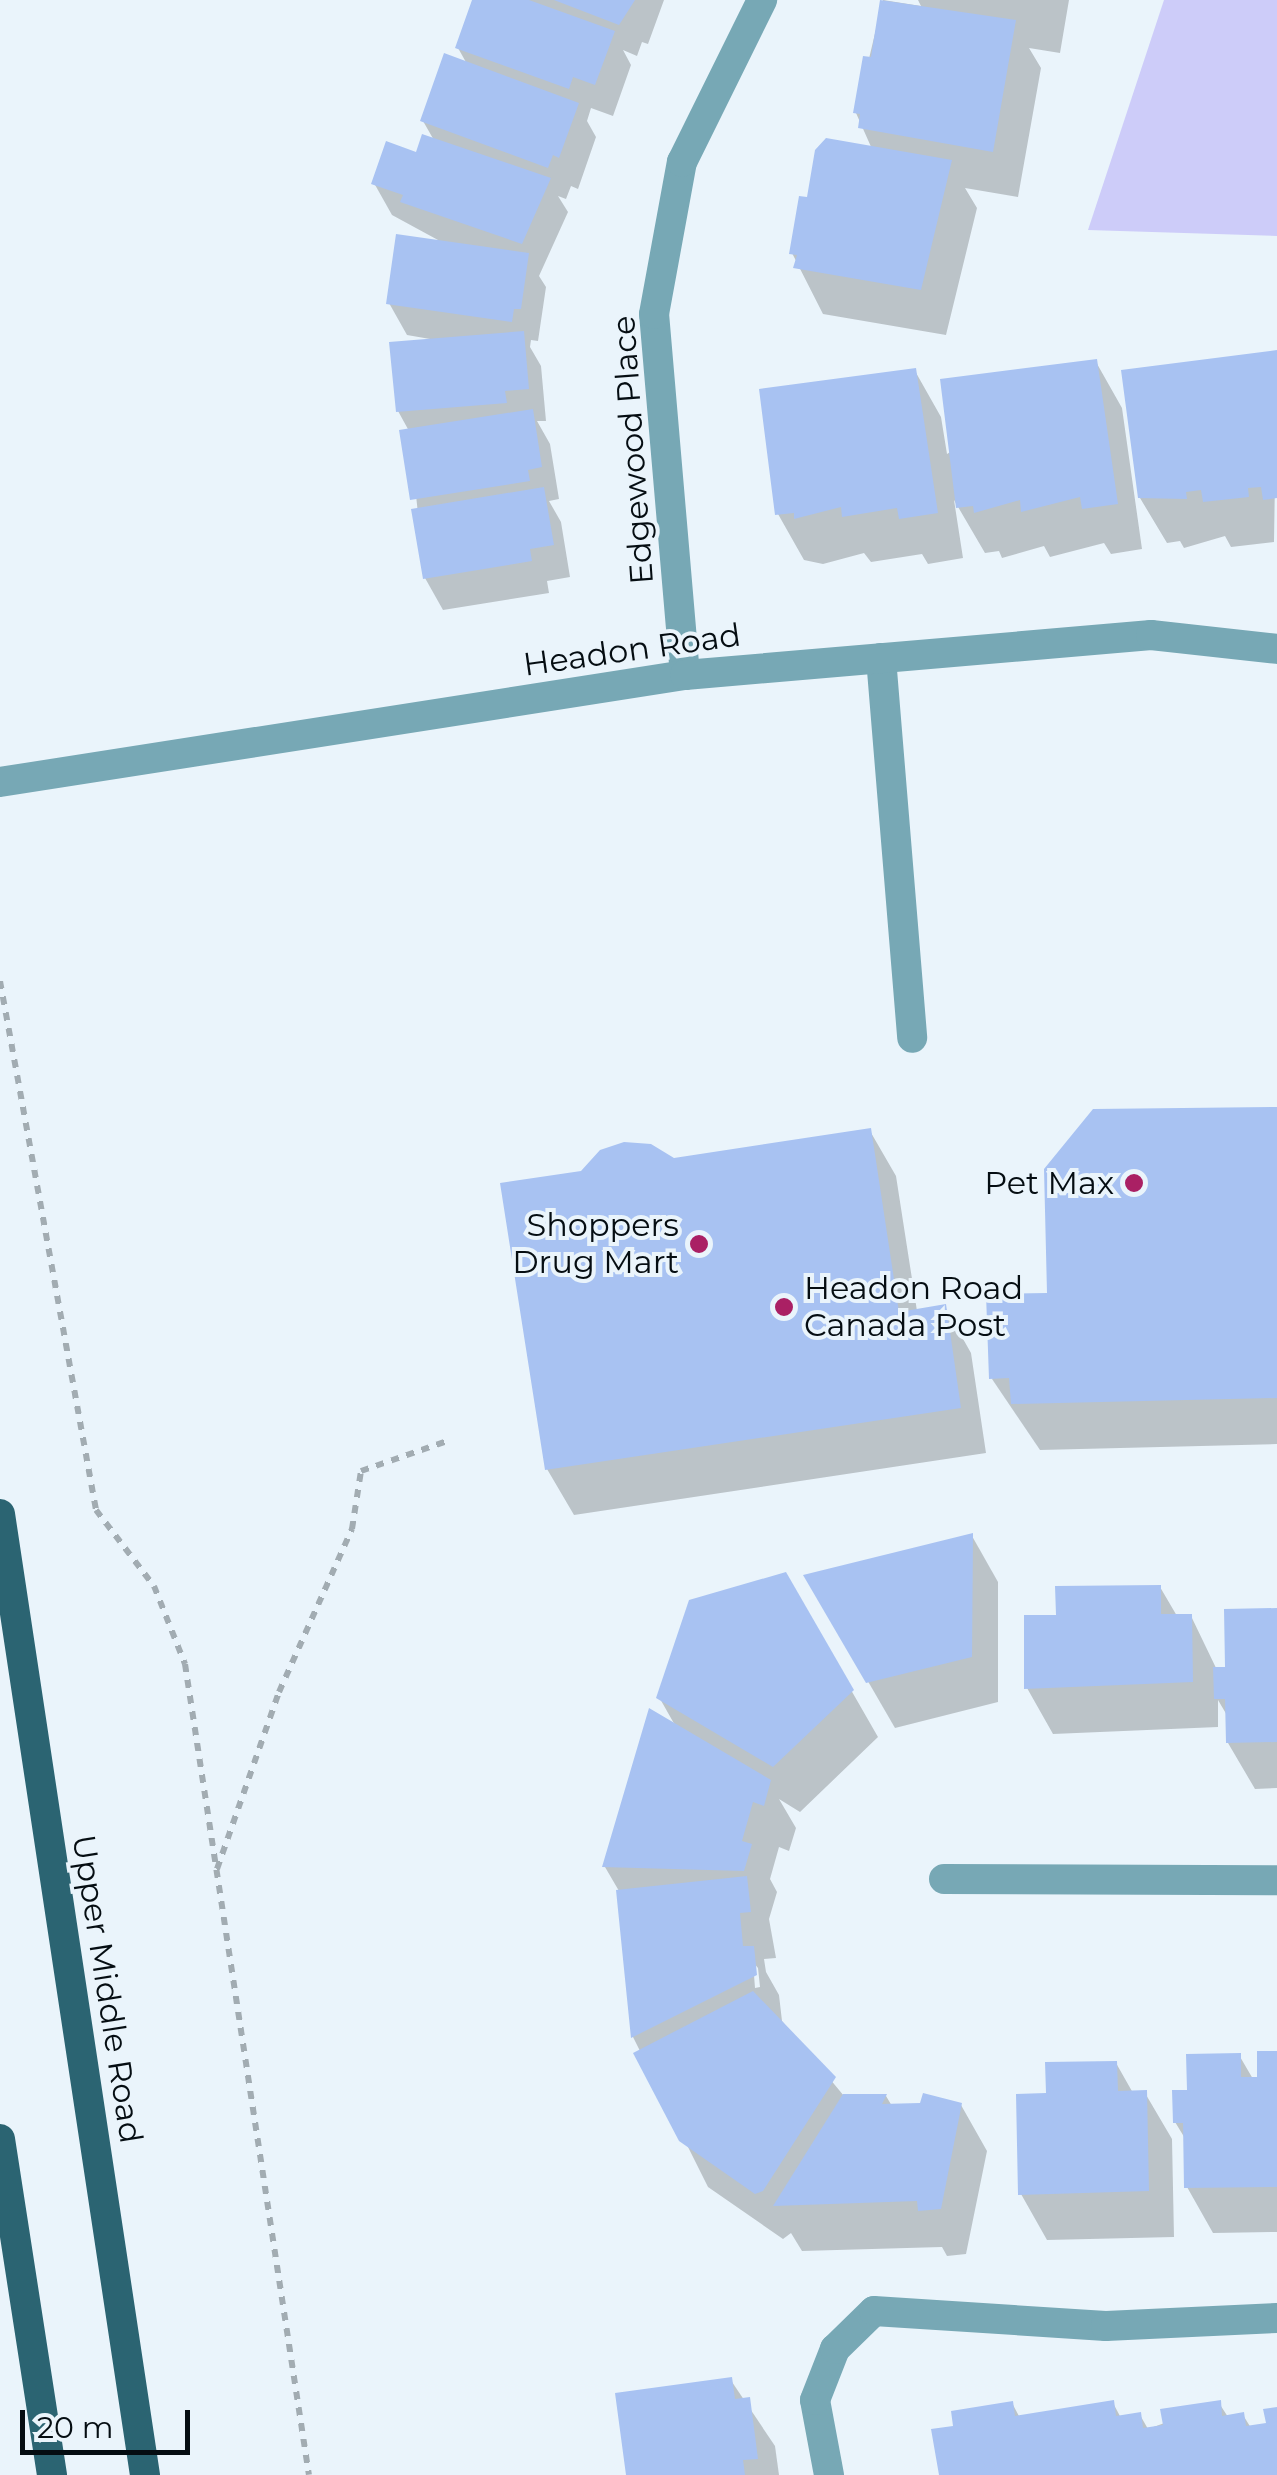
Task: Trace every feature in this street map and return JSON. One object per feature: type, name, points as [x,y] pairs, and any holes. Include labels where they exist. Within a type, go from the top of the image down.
[{"type":"main road","name":"Upper Middle Road","points":[[0,1514],[145,2475]]},
{"type":"main road","points":[[0,2139],[52,2475]]},
{"type":"street","name":"Edgewood Place","points":[[686,675],[654,314],[682,162],[762,0]]},
{"type":"street","name":"Headon Road","points":[[0,782],[686,675],[1151,634],[1277,649]]},
{"type":"street","points":[[881,658],[912,1038]]},
{"type":"street","points":[[944,1879],[1277,1880]]},
{"type":"street","points":[[828,2475],[815,2400],[835,2349],[874,2311],[1106,2326],[1277,2318]]},
{"type":"path","points":[[0,981],[96,1510],[154,1586],[185,1664],[309,2475]]},
{"type":"path","points":[[216,1870],[279,1692],[352,1528],[360,1472],[450,1440]]},
{"type":"shaded area","points":[[1164,0],[1277,0],[1277,236],[1088,230]]},
{"type":"building","points":[[472,0],[529,0],[615,31],[595,85],[573,77],[569,89],[455,48]]},
{"type":"building","points":[[554,0],[635,0],[619,25]]},
{"type":"building","points":[[880,0],[1016,20],[993,152],[858,128],[860,114],[853,113],[863,56],[871,57]]},
{"type":"building","points":[[444,53],[579,103],[559,158],[553,155],[548,168],[420,121]]},
{"type":"building","points":[[422,134],[551,178],[522,244],[400,202],[403,195],[371,184],[386,141],[416,152]]},
{"type":"building","points":[[826,138],[952,160],[921,290],[793,268],[797,255],[789,254],[799,196],[807,197],[815,150]]},
{"type":"building","points":[[396,234],[529,253],[521,309],[514,309],[512,322],[386,304]]},
{"type":"building","points":[[524,331],[529,389],[505,391],[507,403],[396,412],[389,342]]},
{"type":"building","points":[[1277,350],[1277,498],[1263,500],[1261,487],[1248,488],[1249,497],[1203,502],[1201,490],[1186,492],[1187,499],[1138,498],[1121,370]]},
{"type":"building","points":[[1097,359],[1118,504],[1082,509],[1080,497],[1021,512],[1020,500],[974,513],[973,506],[956,508],[940,379]]},
{"type":"building","points":[[916,368],[938,513],[899,519],[897,508],[842,517],[841,507],[794,519],[794,513],[775,515],[759,389]]},
{"type":"building","points":[[533,409],[542,467],[528,470],[530,481],[410,500],[399,430]]},
{"type":"building","points":[[544,487],[554,545],[530,549],[532,561],[423,579],[411,509]]},
{"type":"building","points":[[1277,1107],[1277,1398],[1011,1404],[1009,1378],[989,1379],[986,1294],[1047,1293],[1044,1169],[1093,1109]]},
{"type":"building","name":"Shoppers Drug Mart","points":[[871,1128],[899,1312],[946,1304],[961,1408],[545,1470],[500,1183],[581,1171],[600,1150],[624,1142],[651,1144],[674,1158]]},
{"type":"building","points":[[973,1533],[972,1657],[866,1683],[803,1575]]},
{"type":"building","points":[[786,1572],[854,1690],[773,1767],[656,1698],[689,1600]]},
{"type":"building","points":[[1161,1585],[1161,1614],[1192,1614],[1193,1682],[1024,1689],[1024,1615],[1056,1615],[1055,1586]]},
{"type":"building","points":[[1277,1608],[1277,1742],[1226,1743],[1225,1699],[1214,1699],[1213,1667],[1225,1667],[1224,1609]]},
{"type":"building","points":[[649,1708],[771,1780],[764,1806],[753,1802],[742,1841],[752,1844],[744,1871],[602,1867]]},
{"type":"building","points":[[747,1876],[751,1912],[740,1913],[743,1946],[754,1946],[757,1975],[631,2038],[616,1890]]},
{"type":"building","points":[[753,1991],[836,2077],[763,2191],[755,2194],[679,2141],[633,2053]]},
{"type":"building","points":[[1257,2051],[1277,2051],[1277,2187],[1184,2188],[1183,2123],[1173,2123],[1172,2090],[1187,2090],[1186,2054],[1241,2053],[1241,2077],[1257,2077]]},
{"type":"building","points":[[1117,2061],[1118,2091],[1147,2090],[1149,2191],[1018,2195],[1016,2094],[1046,2093],[1045,2062]]},
{"type":"building","points":[[923,2093],[962,2103],[941,2209],[918,2211],[917,2201],[773,2206],[843,2094],[887,2094],[882,2104],[920,2103]]},
{"type":"building","points":[[732,2377],[735,2399],[750,2397],[758,2459],[743,2460],[745,2475],[626,2475],[615,2393]]},
{"type":"building","points":[[1114,2400],[1116,2416],[1141,2412],[1143,2428],[1163,2425],[1160,2409],[1221,2400],[1222,2416],[1244,2412],[1246,2426],[1266,2423],[1263,2409],[1277,2407],[1277,2475],[939,2475],[931,2429],[953,2426],[951,2411],[1013,2401],[1015,2416]]},
{"type":"place","name":"Pet Max","points":[[1134,1183]]},
{"type":"place","name":"Shoppers Drug Mart","points":[[699,1244]]},
{"type":"place","name":"Headon Road Canada Post","points":[[784,1307]]}]
